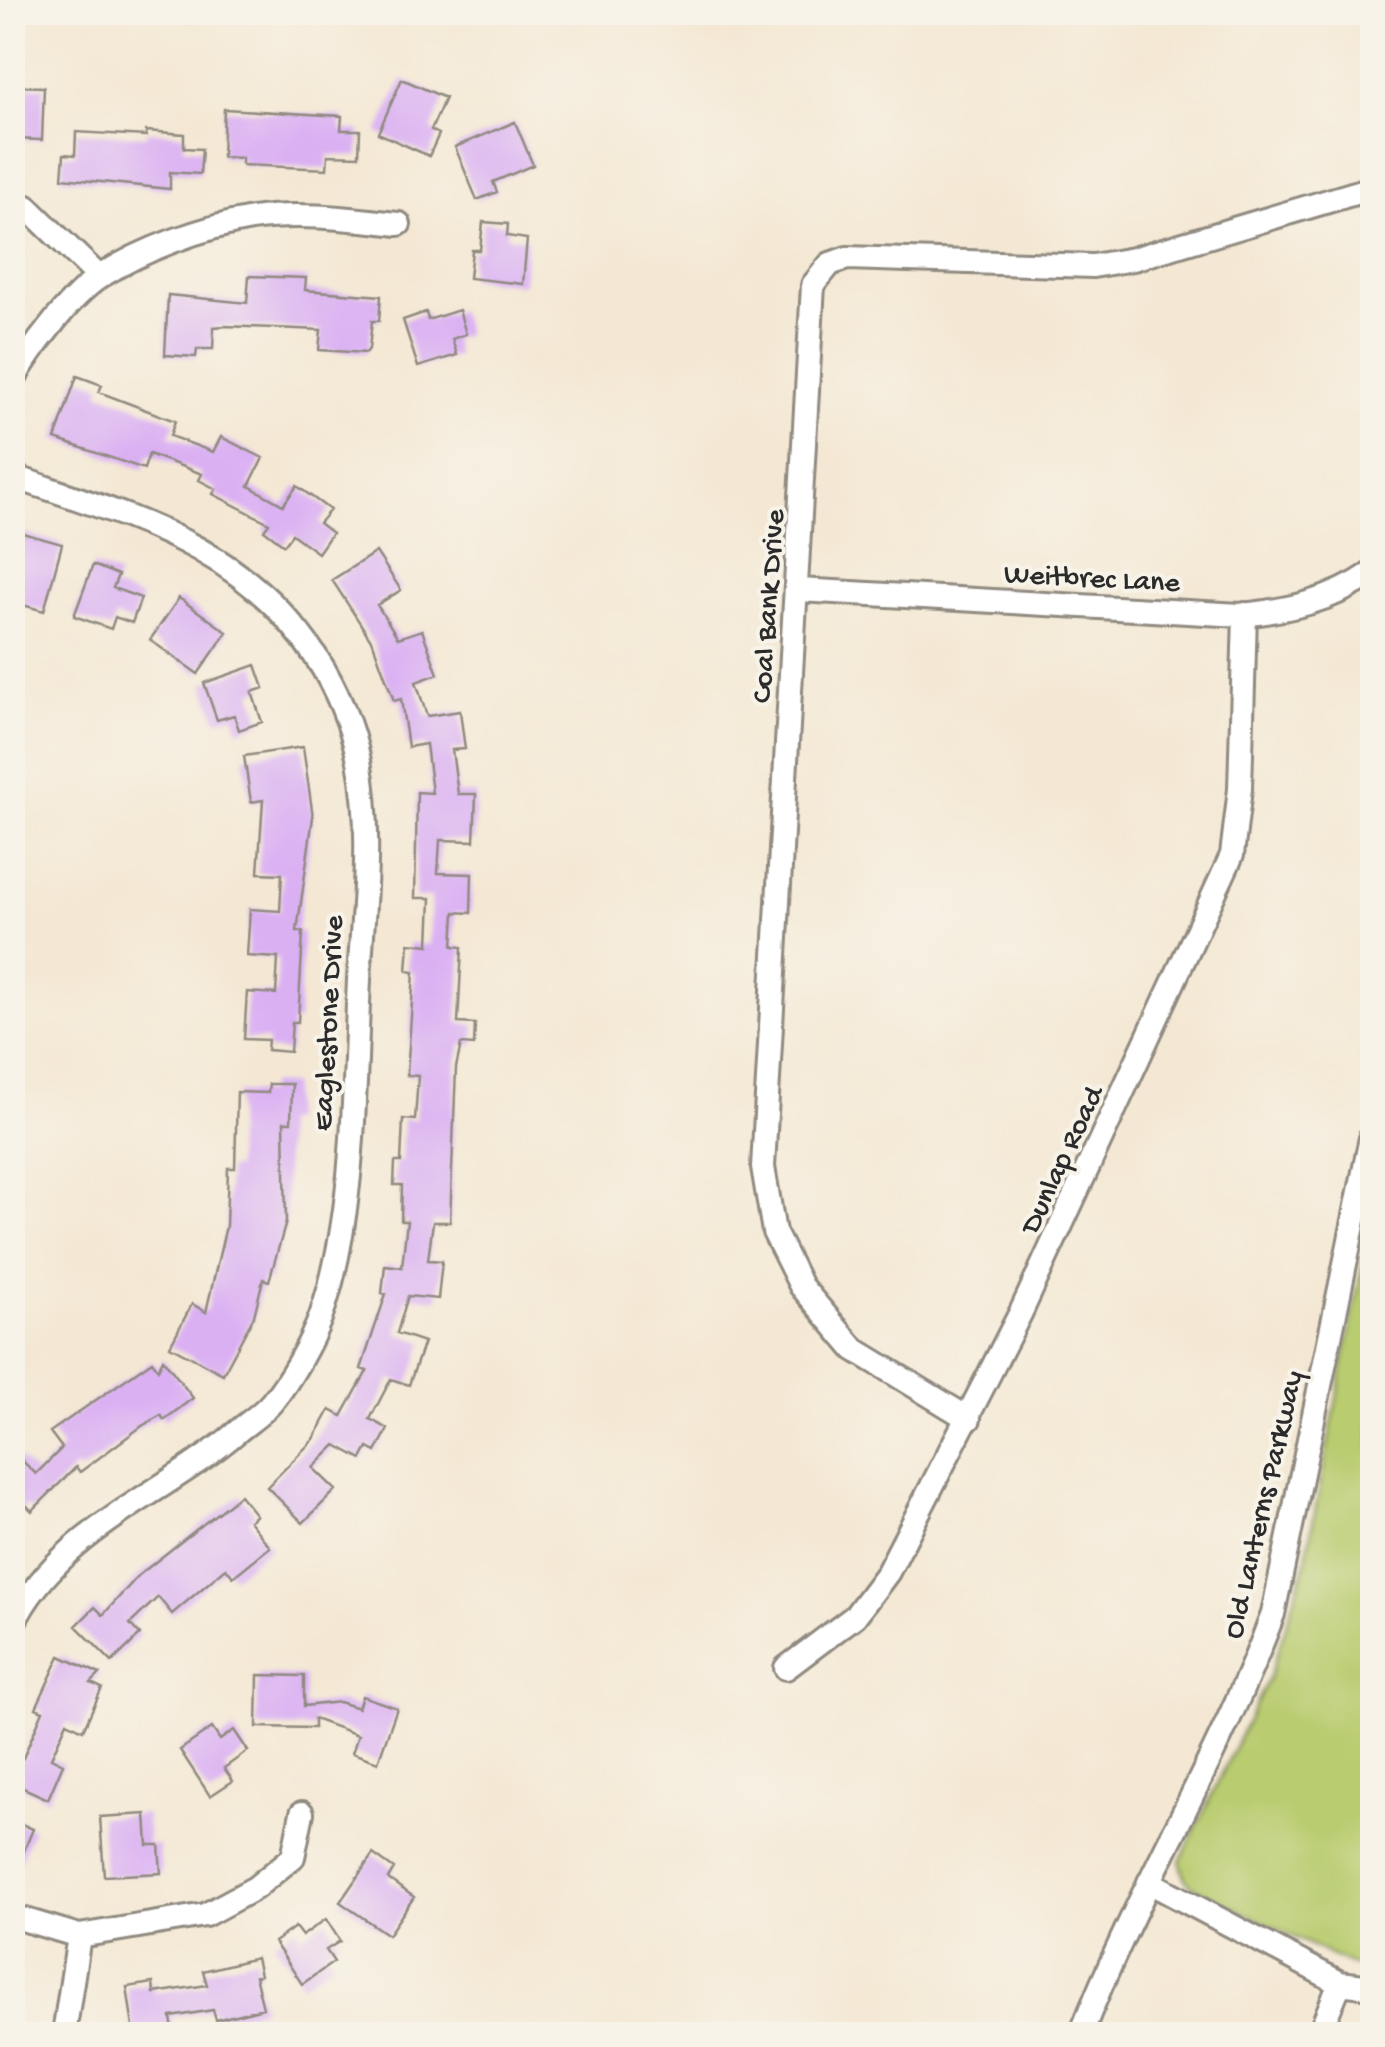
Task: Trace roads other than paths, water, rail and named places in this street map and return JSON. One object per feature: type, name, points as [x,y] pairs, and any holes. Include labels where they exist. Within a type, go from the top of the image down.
[{"type":"street","name":"Coal Bank Drive","points":[[969,1419],[854,1349],[801,1286],[774,1232],[763,1167],[767,1029],[799,590],[813,284],[830,264],[847,258],[1093,266],[1133,259],[1372,188]]},
{"type":"street","points":[[12,200],[27,208],[99,277]]},
{"type":"street","points":[[12,382],[47,332],[99,277],[177,241],[252,220],[332,218],[398,224]]},
{"type":"street","name":"Eaglestone Drive","points":[[12,476],[198,544],[245,575],[316,658],[342,706],[359,760],[367,829],[341,1233],[320,1319],[272,1402],[212,1454],[108,1520],[60,1559],[12,1626]]},
{"type":"street","name":"Weitbrec Lane","points":[[799,590],[1244,614],[1284,611],[1324,599],[1372,573]]},
{"type":"street","name":"Dunlap Road","points":[[786,1668],[855,1616],[888,1572],[969,1419],[1232,855],[1240,789],[1244,614]]},
{"type":"street","name":"Old Lanterns Parkway","points":[[1081,2034],[1113,1954],[1249,1679],[1274,1614],[1372,1133]]},
{"type":"street","points":[[12,1916],[79,1936],[205,1915],[255,1888],[292,1857],[302,1813]]},
{"type":"street","points":[[1148,1882],[1340,1983],[1372,1988]]},
{"type":"street","points":[[64,2034],[79,1936]]},
{"type":"street","points":[[1319,2034],[1340,1983]]}]
